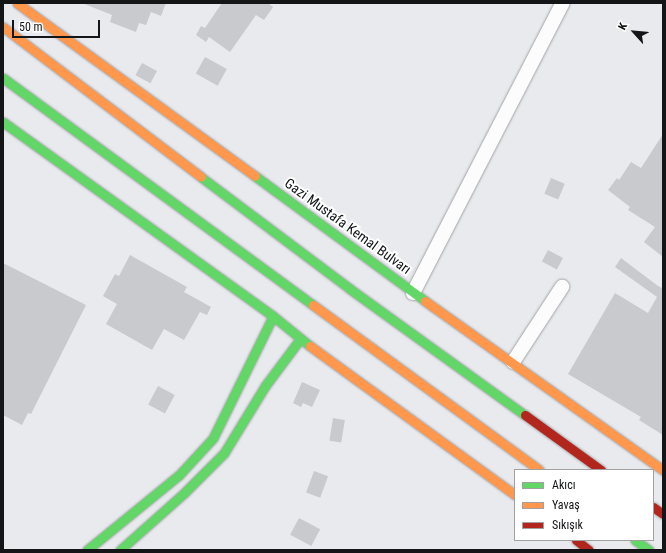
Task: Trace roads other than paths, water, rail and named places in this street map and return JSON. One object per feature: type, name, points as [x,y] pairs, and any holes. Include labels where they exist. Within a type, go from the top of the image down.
[{"type":"main road","name":"Gazi Mustafa Kemal Bulvarı","points":[[17,3],[369,258],[413,292],[663,470]]},
{"type":"main road","points":[[3,27],[350,289],[600,469]]},
{"type":"main road","points":[[3,78],[538,469]]},
{"type":"main road","points":[[3,122],[273,316],[300,339],[402,411],[514,494]]},
{"type":"main road","points":[[87,550],[179,475],[213,438],[273,316]]},
{"type":"main road","points":[[120,550],[184,493],[224,453],[265,386],[300,339]]},
{"type":"main road","points":[[654,508],[663,514]]},
{"type":"main road","points":[[577,541],[589,550]]},
{"type":"main road","points":[[636,541],[649,550]]},
{"type":"street","points":[[413,292],[563,3]]},
{"type":"street","points":[[513,362],[562,287]]}]
